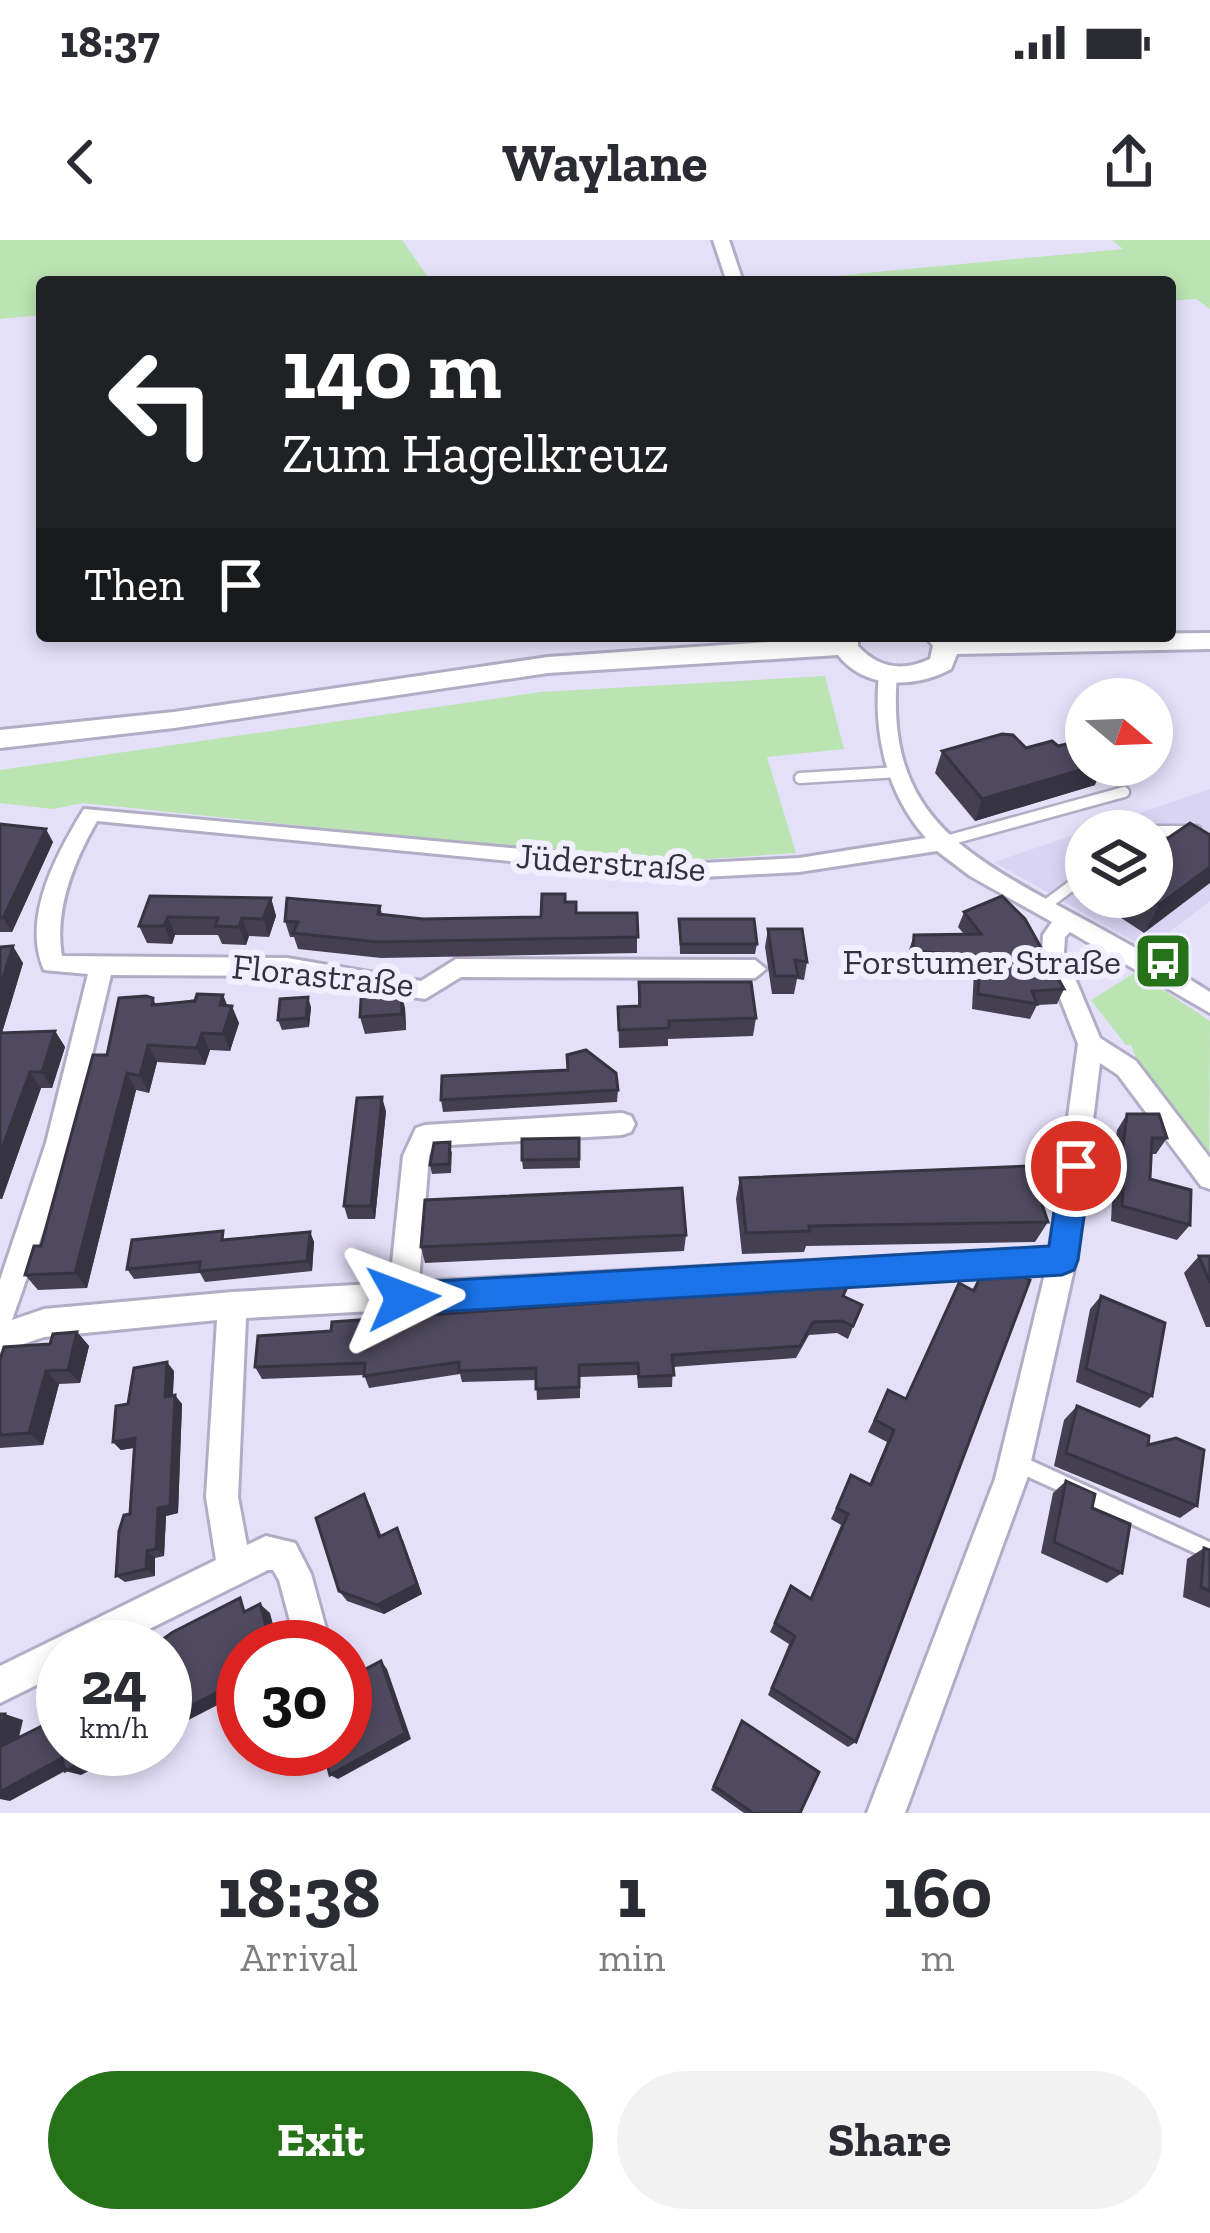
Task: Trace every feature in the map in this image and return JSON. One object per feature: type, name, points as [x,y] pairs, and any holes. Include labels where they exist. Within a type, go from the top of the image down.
[{"type":"main road","points":[[721,240],[733,276]]},
{"type":"main road","points":[[1176,641],[1210,641]]},
{"type":"main road","points":[[0,739],[112,729],[548,664],[845,642],[860,664],[888,674],[933,670],[942,663],[942,642]]},
{"type":"street","points":[[888,674],[883,705],[899,772],[941,843],[983,875],[1210,1004]]},
{"type":"street","name":"Jüderstraße","points":[[91,814],[685,871],[799,865],[941,843]]},
{"type":"street","name":"Florastraße","points":[[91,814],[58,884],[48,948],[52,964],[287,967],[425,991],[456,968],[754,969]]},
{"type":"street","points":[[886,1813],[1014,1462],[1062,1260],[1090,1045],[1053,952],[1054,935],[1066,921]]},
{"type":"street","points":[[0,1315],[23,1262],[75,1082],[86,1007],[102,966]]},
{"type":"street","points":[[1090,1045],[1110,1053],[1126,1068],[1210,1178]]},
{"type":"street","points":[[403,1298],[416,1156],[424,1136],[622,1124]]},
{"type":"street","points":[[0,1338],[44,1323],[232,1306],[1062,1260]]},
{"type":"street","points":[[232,1306],[221,1497],[234,1567]]},
{"type":"street","points":[[129,1620],[266,1553],[283,1556],[294,1574],[307,1620]]},
{"type":"street","points":[[0,1685],[36,1667]]},
{"type":"lane","points":[[800,778],[899,772]]},
{"type":"lane","name":"Jüderstraße","points":[[941,843],[1124,792]]},
{"type":"lane","points":[[1173,827],[1200,832]]},
{"type":"lane","points":[[1043,908],[1065,891]]},
{"type":"lane","points":[[1014,1462],[1210,1551]]},
{"type":"shaded area","points":[[1210,789],[1210,901],[1147,949],[1092,918],[1173,918],[1173,810],[1148,810]]},
{"type":"shaded area","points":[[1065,838],[1065,902],[994,862]]},
{"type":"green space","points":[[0,240],[402,240],[427,276],[36,276],[36,316],[0,319]]},
{"type":"green space","points":[[1112,240],[1210,240],[1210,309],[1196,299],[1176,301],[1176,276],[835,276],[1123,249]]},
{"type":"green space","points":[[825,676],[844,749],[767,757],[796,853],[681,861],[594,856],[83,803],[53,809],[0,803],[0,770],[541,692]]},
{"type":"green space","points":[[1136,972],[1210,1021],[1209,1156],[1139,1066],[1131,1045],[1126,1045],[1091,1000]]},
{"type":"building","points":[[1002,734],[1013,735],[1026,748],[1052,741],[1065,744],[1065,774],[982,799],[942,751]]},
{"type":"building","points":[[1190,823],[1210,835],[1210,867],[1173,895],[1173,835]]},
{"type":"building","points":[[0,824],[46,829],[3,918],[0,918]]},
{"type":"building","points":[[542,894],[565,894],[565,902],[576,902],[576,913],[637,913],[638,937],[377,942],[293,933],[298,922],[285,921],[287,898],[380,906],[378,914],[423,919],[541,917]]},
{"type":"building","points":[[150,896],[271,898],[263,919],[242,918],[239,927],[215,926],[218,918],[168,917],[164,926],[139,926]]},
{"type":"building","points":[[1002,896],[1025,919],[1064,989],[1032,991],[1037,1004],[978,994],[980,956],[913,951],[914,935],[981,934],[964,912]]},
{"type":"building","points":[[679,919],[754,919],[757,944],[681,944]]},
{"type":"building","points":[[768,929],[802,929],[807,962],[795,960],[798,976],[775,976]]},
{"type":"building","points":[[13,946],[0,987],[0,947]]},
{"type":"building","points":[[639,982],[751,982],[756,1018],[669,1021],[669,1028],[619,1030],[618,1007],[640,1006]]},
{"type":"building","points":[[388,983],[388,992],[401,991],[402,1014],[360,1017],[362,984]]},
{"type":"building","points":[[197,994],[223,995],[220,1005],[232,1006],[223,1034],[202,1033],[197,1048],[148,1045],[140,1076],[127,1073],[75,1273],[25,1275],[34,1246],[41,1246],[93,1055],[107,1055],[119,998],[146,996],[153,998],[152,1005],[195,1001]]},
{"type":"building","points":[[308,997],[306,1018],[278,1020],[280,999]]},
{"type":"building","points":[[55,1031],[42,1072],[30,1072],[0,1154],[0,1033]]},
{"type":"building","points":[[586,1050],[616,1073],[618,1090],[441,1100],[442,1076],[568,1070],[567,1055]]},
{"type":"building","points":[[382,1097],[371,1206],[344,1206],[357,1098]]},
{"type":"building","points":[[1127,1114],[1159,1114],[1167,1138],[1152,1138],[1150,1179],[1191,1190],[1190,1225],[1122,1206],[1123,1186],[1118,1184]]},
{"type":"building","points":[[579,1138],[579,1159],[522,1160],[522,1139]]},
{"type":"building","points":[[450,1142],[449,1164],[430,1165],[434,1143]]},
{"type":"building","points":[[1029,1166],[1048,1222],[809,1226],[810,1231],[746,1233],[740,1178]]},
{"type":"building","points":[[682,1188],[686,1235],[421,1247],[425,1200]]},
{"type":"building","points":[[223,1231],[222,1240],[310,1232],[307,1261],[199,1271],[200,1262],[127,1269],[132,1240]]},
{"type":"building","points":[[1199,1256],[1210,1256],[1210,1283]]},
{"type":"building","points":[[1018,1274],[1030,1280],[856,1742],[772,1688],[795,1636],[775,1623],[791,1586],[811,1599],[848,1514],[837,1508],[851,1475],[871,1485],[894,1430],[875,1420],[888,1390],[906,1399],[959,1283],[974,1291],[981,1275]]},
{"type":"building","points":[[848,1285],[843,1296],[862,1305],[853,1326],[842,1321],[813,1322],[800,1346],[672,1355],[674,1375],[639,1377],[638,1363],[579,1365],[579,1387],[536,1389],[536,1368],[459,1371],[459,1362],[364,1376],[365,1363],[255,1367],[258,1336],[331,1331],[332,1322]]},
{"type":"building","points":[[1101,1296],[1165,1323],[1152,1396],[1086,1369]]},
{"type":"building","points":[[77,1332],[68,1370],[46,1371],[29,1433],[0,1435],[4,1347],[50,1344],[53,1334]]},
{"type":"building","points":[[167,1362],[165,1397],[175,1395],[170,1506],[158,1508],[156,1549],[147,1551],[146,1569],[116,1576],[119,1531],[124,1515],[130,1514],[135,1438],[113,1442],[116,1406],[128,1404],[134,1368]]},
{"type":"building","points":[[1077,1406],[1149,1436],[1148,1445],[1176,1438],[1204,1450],[1197,1506],[1066,1453]]},
{"type":"building","points":[[1066,1481],[1095,1494],[1092,1508],[1130,1524],[1122,1573],[1054,1542]]},
{"type":"building","points":[[364,1494],[379,1537],[397,1528],[417,1584],[377,1605],[339,1591],[316,1518]]},
{"type":"building","points":[[1204,1548],[1210,1550],[1210,1591],[1201,1587]]},
{"type":"building","points":[[240,1598],[244,1612],[260,1604],[264,1620],[216,1620],[216,1693],[192,1705],[192,1622]]},
{"type":"building","points":[[381,1661],[405,1733],[372,1751],[372,1666]]},
{"type":"building","points":[[742,1721],[819,1772],[800,1813],[753,1813],[714,1786]]},
{"type":"building","points":[[36,1729],[36,1772],[0,1792],[0,1747]]},
{"type":"place","name":"Forstumer Straße","points":[[1163,961]]},
{"type":"route","points":[[403,1298],[1062,1260],[1076,1166]]}]
